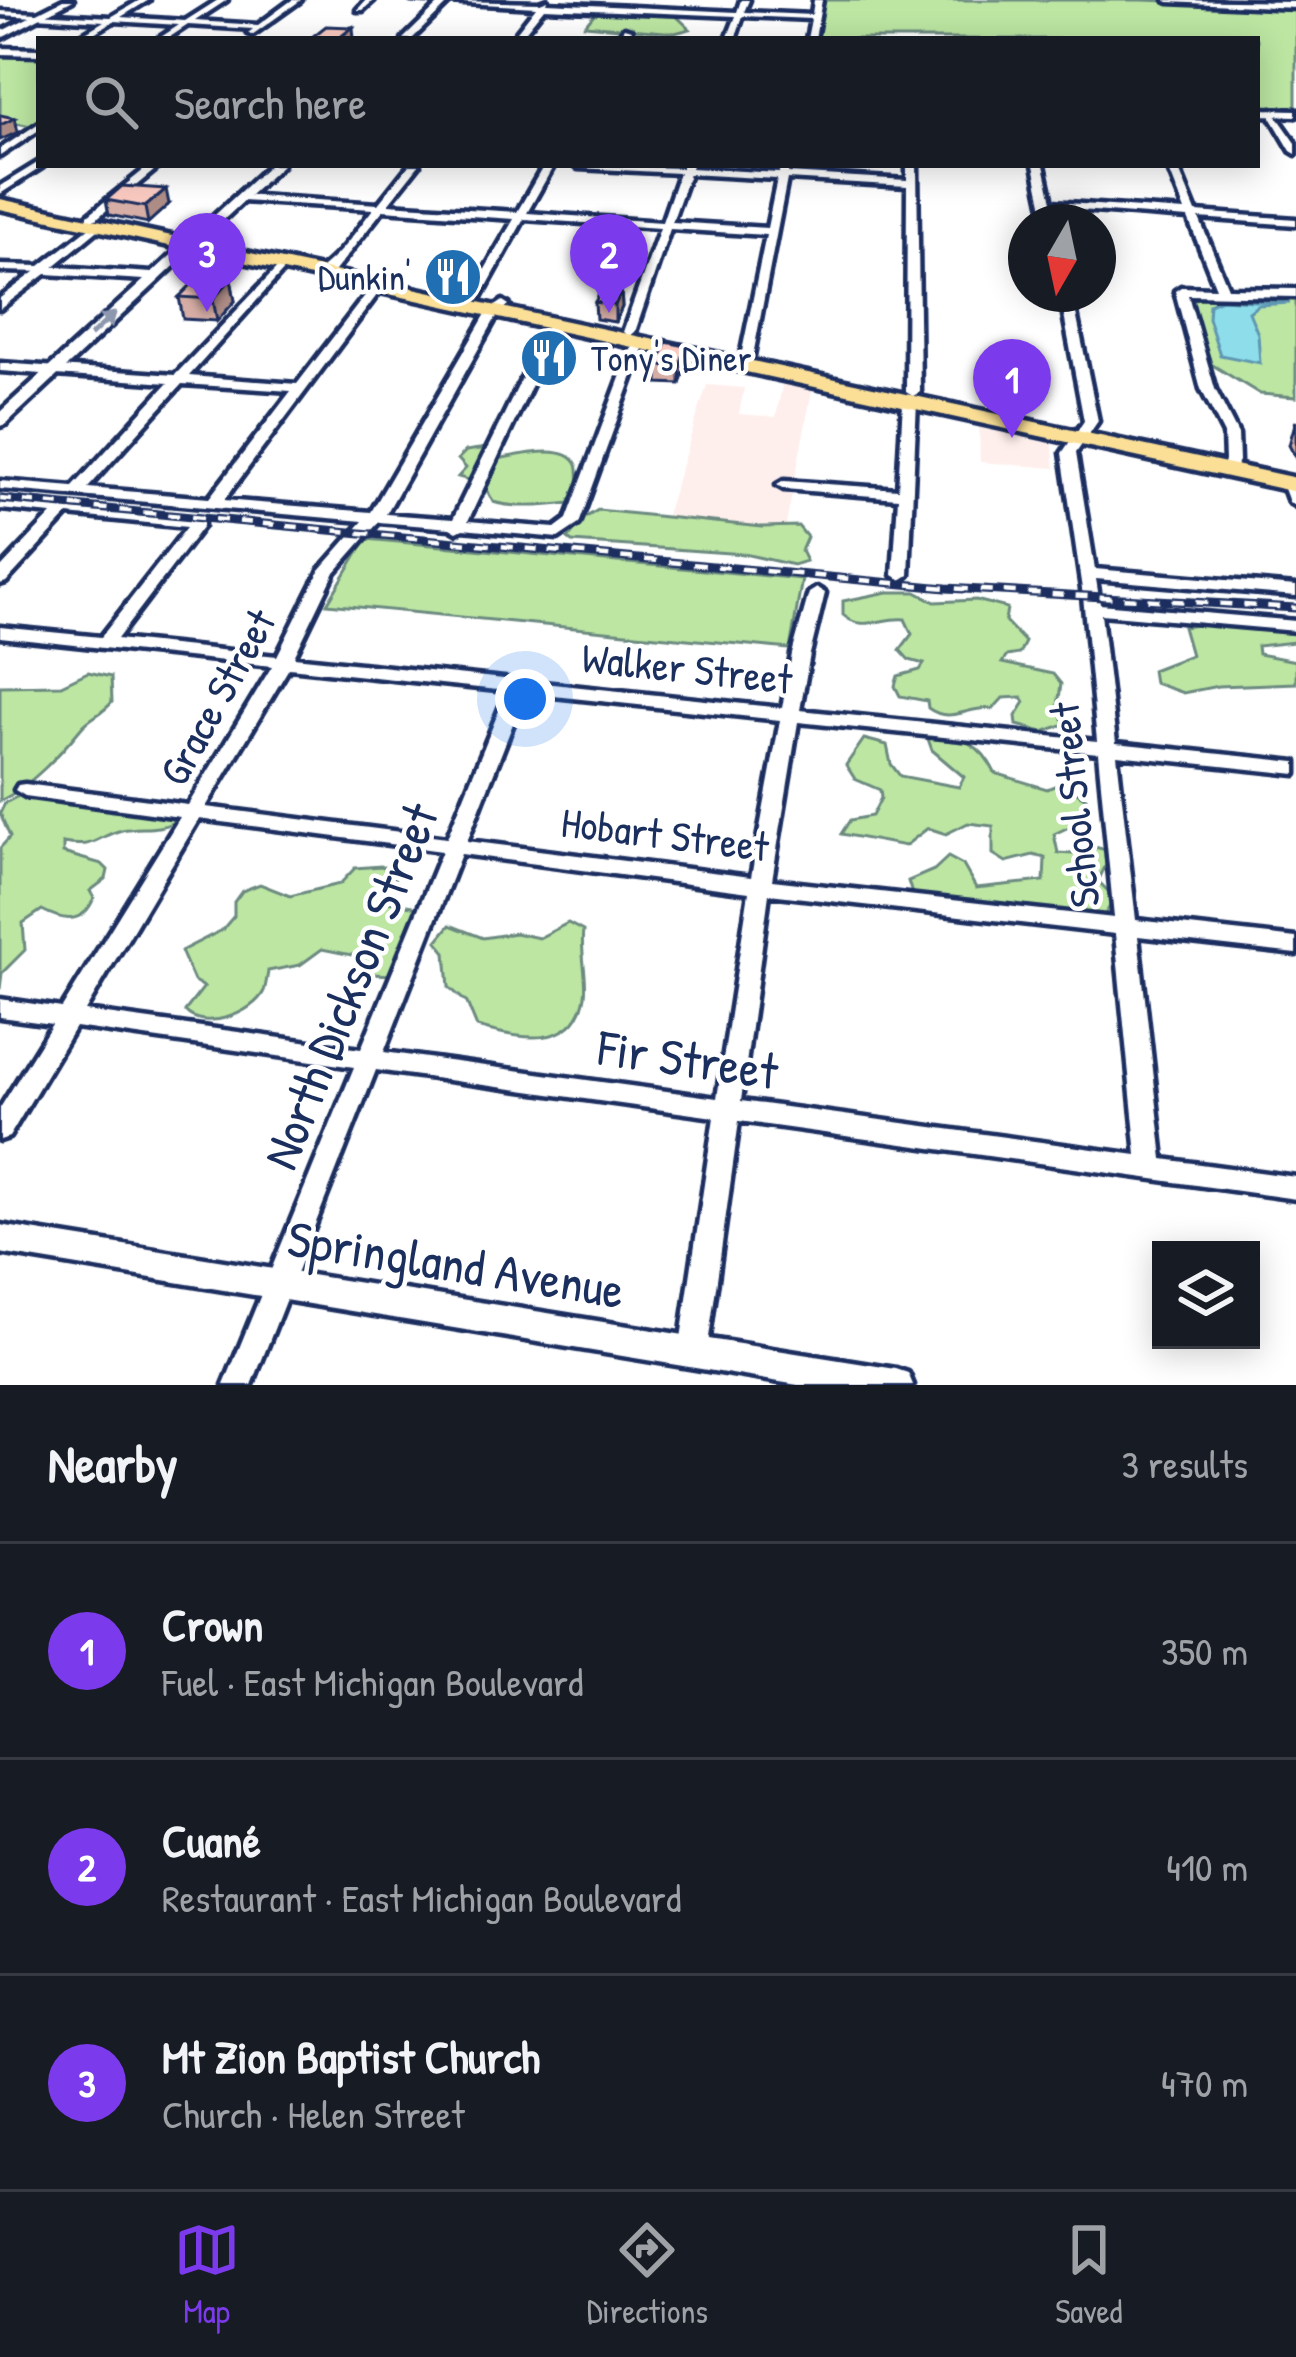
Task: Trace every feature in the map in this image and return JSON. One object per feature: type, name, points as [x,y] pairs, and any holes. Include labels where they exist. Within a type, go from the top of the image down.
[{"type":"main road","points":[[2,203],[470,302],[554,325],[634,338]]},
{"type":"main road","points":[[192,243],[377,287],[470,302]]},
{"type":"main road","points":[[498,309],[1230,465],[1294,486]]},
{"type":"street","points":[[0,36],[69,0]]},
{"type":"street","points":[[83,36],[146,0]]},
{"type":"street","points":[[166,36],[223,0]]},
{"type":"street","points":[[247,36],[297,0]]},
{"type":"street","points":[[360,8],[370,0]]},
{"type":"street","points":[[416,0],[815,17]]},
{"type":"street","points":[[732,36],[745,0]]},
{"type":"street","points":[[812,36],[818,0]]},
{"type":"street","points":[[1169,0],[1296,5]]},
{"type":"street","points":[[410,36],[447,1]]},
{"type":"street","points":[[516,36],[544,3]]},
{"type":"street","points":[[0,14],[259,27]]},
{"type":"street","points":[[0,51],[36,52]]},
{"type":"street","points":[[1260,112],[1296,113]]},
{"type":"street","points":[[1272,112],[1294,145]]},
{"type":"street","points":[[0,153],[36,128]]},
{"type":"street","points":[[2,203],[36,167]]},
{"type":"street","points":[[0,305],[153,168]]},
{"type":"street","points":[[0,421],[273,168]]},
{"type":"street","points":[[325,271],[412,168]]},
{"type":"street","points":[[470,302],[547,168]]},
{"type":"street","points":[[0,485],[546,534],[567,528],[634,338],[686,168],[913,183]]},
{"type":"street","points":[[901,575],[912,397],[912,168]]},
{"type":"street","points":[[1040,168],[1048,204]]},
{"type":"street","points":[[1173,168],[1222,289]]},
{"type":"street","points":[[746,362],[784,171]]},
{"type":"street","points":[[242,198],[773,232]]},
{"type":"street","points":[[1116,210],[1296,222]]},
{"type":"street","points":[[76,492],[282,266]]},
{"type":"street","points":[[0,268],[154,277]]},
{"type":"street","points":[[212,505],[377,287]]},
{"type":"street","points":[[1230,465],[1231,434],[1208,389],[1181,291],[1296,293]]},
{"type":"street","name":"Grace Street","points":[[0,1130],[194,814],[283,662],[328,570],[373,518],[498,309]]},
{"type":"street","name":"School Street","points":[[1070,312],[1091,421],[1070,453],[1092,608],[1151,1169]]},
{"type":"street","points":[[457,526],[554,325]]},
{"type":"street","points":[[0,368],[300,388]]},
{"type":"street","points":[[784,485],[904,494]]},
{"type":"street","points":[[0,504],[198,523],[106,642]]},
{"type":"street","points":[[0,579],[64,509]]},
{"type":"street","points":[[1087,573],[1296,591]]},
{"type":"street","points":[[693,1352],[760,886],[789,715],[817,593]]},
{"type":"street","points":[[1092,608],[1296,626]]},
{"type":"street","name":"Walker Street","points":[[0,632],[1296,767]]},
{"type":"street","name":"North Dickson Street","points":[[238,1385],[518,687]]},
{"type":"street","name":"Hobart Street","points":[[25,790],[760,886],[1296,946]]},
{"type":"street","points":[[0,1008],[68,1018]]},
{"type":"street","name":"Fir Street","points":[[68,1018],[1296,1188]]},
{"type":"street","name":"Springland Avenue","points":[[0,1239],[896,1385]]},
{"type":"shaded area","points":[[783,380],[813,386],[785,530],[664,521],[707,385],[744,388],[739,414],[776,417]]},
{"type":"shaded area","points":[[979,424],[1052,439],[1055,468],[980,462]]},
{"type":"green space","points":[[824,0],[1142,0],[1296,6],[1296,111],[1260,109],[1260,36],[817,36]]},
{"type":"green space","points":[[594,14],[674,14],[690,29],[675,33],[585,25]]},
{"type":"green space","points":[[0,53],[36,55],[36,123],[0,120]]},
{"type":"green space","points":[[1211,292],[1296,297],[1296,397],[1260,394],[1211,364],[1190,301]]},
{"type":"green space","points":[[487,448],[491,460],[538,452],[571,458],[578,468],[579,495],[571,503],[552,505],[493,502],[484,484],[458,477],[466,468],[458,459],[466,451]]},
{"type":"green space","points":[[598,510],[762,527],[798,526],[807,537],[801,551],[806,561],[793,565],[744,554],[568,539],[583,519]]},
{"type":"green space","points":[[366,539],[802,579],[790,649],[327,604]]},
{"type":"green space","points":[[916,592],[935,602],[976,600],[1007,608],[1005,621],[1025,642],[1019,654],[1007,656],[1002,663],[1053,674],[1061,684],[1058,706],[1065,724],[1043,732],[1017,725],[1016,716],[1025,702],[1022,697],[1003,698],[993,709],[944,715],[928,708],[927,701],[900,696],[895,686],[898,676],[920,670],[924,664],[909,660],[900,650],[912,634],[905,619],[858,623],[843,615],[843,601]]},
{"type":"green space","points":[[1211,623],[1276,626],[1295,633],[1295,642],[1257,646],[1258,654],[1296,661],[1296,683],[1218,686],[1183,693],[1154,683],[1152,670],[1191,655],[1183,627]]},
{"type":"green space","points":[[88,672],[111,677],[112,702],[34,778],[0,801],[0,686],[61,685]]},
{"type":"green space","points":[[933,734],[971,744],[995,773],[1047,789],[1062,783],[1086,798],[1088,818],[1054,834],[1058,853],[1073,854],[1091,846],[1106,850],[1107,863],[1098,881],[1115,898],[1104,916],[1058,917],[912,894],[908,881],[934,870],[948,857],[963,865],[976,888],[1044,881],[1045,858],[1033,855],[1006,862],[993,854],[993,826],[968,823],[946,834],[928,828],[905,846],[841,834],[850,820],[872,816],[881,798],[880,790],[855,779],[846,765],[864,739],[887,745],[891,764],[900,776],[959,787],[964,777],[932,750],[928,739]]},
{"type":"green space","points":[[36,787],[75,805],[168,813],[174,822],[122,830],[89,843],[63,843],[63,853],[102,864],[108,870],[106,879],[90,891],[94,898],[78,917],[57,917],[42,910],[23,923],[25,950],[2,973],[0,989],[0,848],[10,837],[0,813],[5,803]]},
{"type":"green space","points":[[381,866],[392,871],[397,883],[388,902],[412,906],[431,923],[398,975],[368,974],[352,955],[322,949],[300,965],[268,971],[264,991],[239,1013],[203,1020],[185,1011],[204,987],[194,981],[181,951],[222,930],[234,916],[234,902],[242,891],[260,884],[290,896],[340,884],[355,868]]},
{"type":"green space","points":[[568,923],[583,931],[586,981],[579,1014],[570,1026],[543,1037],[477,1027],[467,1003],[449,987],[446,952],[437,941],[450,925],[483,938],[515,933],[539,938]]},
{"type":"water","points":[[1221,299],[1290,303],[1258,305],[1249,312],[1258,334],[1260,363],[1220,355],[1208,318],[1209,304]]},
{"type":"building","points":[[326,26],[353,27],[342,36],[313,36]]},
{"type":"building","points":[[122,186],[166,189],[145,207],[106,200]]},
{"type":"building","points":[[199,277],[231,279],[213,299],[179,297]]},
{"type":"building","points":[[601,290],[621,291],[615,305],[595,302]]},
{"type":"building","points":[[666,342],[686,346],[680,367],[658,365]]},
{"type":"railway","points":[[0,499],[946,588],[1296,608]]},
{"type":"place","name":"Dunkin'","points":[[453,277]]},
{"type":"place","name":"Mt Zion Baptist Church","points":[[207,312]]},
{"type":"place","name":"Cuané","points":[[609,313]]},
{"type":"place","name":"Tony's Diner","points":[[549,358]]},
{"type":"place","name":"Crown","points":[[1012,438]]}]
